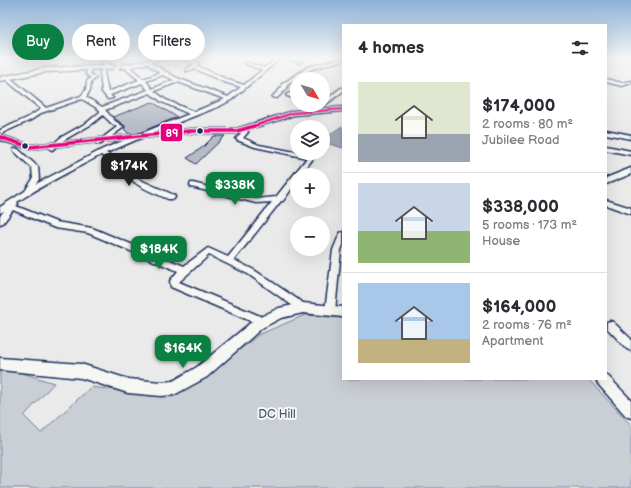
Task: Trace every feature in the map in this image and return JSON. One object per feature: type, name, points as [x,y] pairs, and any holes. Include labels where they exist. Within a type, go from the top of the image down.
[{"type":"main road","points":[[330,108],[342,110]]},
{"type":"main road","points":[[133,138],[190,131],[237,131],[298,112]]},
{"type":"main road","points":[[0,143],[16,150],[133,138],[192,134],[234,134],[309,112]]},
{"type":"main road","points":[[0,137],[21,146],[54,146]]},
{"type":"main road","points":[[607,147],[631,152]]},
{"type":"main road","points":[[607,181],[631,171]]},
{"type":"main road","points":[[0,364],[81,371],[128,386],[161,389],[174,388],[202,372],[258,324],[279,313],[303,308],[342,312]]},
{"type":"main road","points":[[604,380],[631,411]]},
{"type":"street","points":[[10,81],[45,110]]},
{"type":"street","points":[[0,132],[45,110],[83,97],[88,90],[89,81]]},
{"type":"street","points":[[104,81],[107,94],[115,103]]},
{"type":"street","points":[[107,94],[143,81],[150,90],[164,101],[193,114]]},
{"type":"street","points":[[54,146],[90,123],[103,110],[115,103],[177,81]]},
{"type":"street","points":[[181,81],[229,99]]},
{"type":"street","points":[[225,81],[243,86]]},
{"type":"street","points":[[0,210],[26,193],[101,153],[133,138],[229,99],[249,81]]},
{"type":"street","points":[[275,97],[285,87],[284,84],[289,81]]},
{"type":"street","points":[[608,81],[622,85],[631,82]]},
{"type":"street","points":[[330,103],[342,90]]},
{"type":"street","points":[[83,97],[103,110],[113,122],[121,127],[101,141]]},
{"type":"street","points":[[245,132],[240,139],[258,146],[311,156],[303,168]]},
{"type":"street","points":[[607,132],[631,137]]},
{"type":"street","points":[[0,221],[33,184],[36,174],[35,167],[16,150]]},
{"type":"street","points":[[101,153],[130,170],[131,176],[136,181],[171,197]]},
{"type":"street","points":[[193,185],[256,201],[280,199]]},
{"type":"street","points":[[229,261],[290,185]]},
{"type":"street","points":[[607,202],[631,211]]},
{"type":"street","points":[[12,206],[55,225],[89,230],[185,270]]},
{"type":"street","points":[[330,311],[337,250],[342,238]]},
{"type":"street","points":[[258,324],[257,319],[174,284],[174,281],[208,251],[251,272],[303,308]]},
{"type":"street","points":[[610,325],[631,346]]},
{"type":"green space","name":"DC Hill","points":[[305,315],[342,318],[342,380],[589,380],[631,425],[631,488],[0,488],[0,366],[54,383],[24,416],[41,433],[91,387],[173,397],[258,335]]},
{"type":"water","points":[[342,126],[342,148],[330,144],[330,135]]},
{"type":"building","points":[[152,102],[177,117],[139,133],[129,134],[124,129],[125,126],[113,117]]},
{"type":"building","points":[[214,136],[225,136],[196,164],[187,158],[203,147]]},
{"type":"transit line","name":"89","points":[[0,137],[30,147],[190,131],[237,131],[293,113],[342,109]]}]
